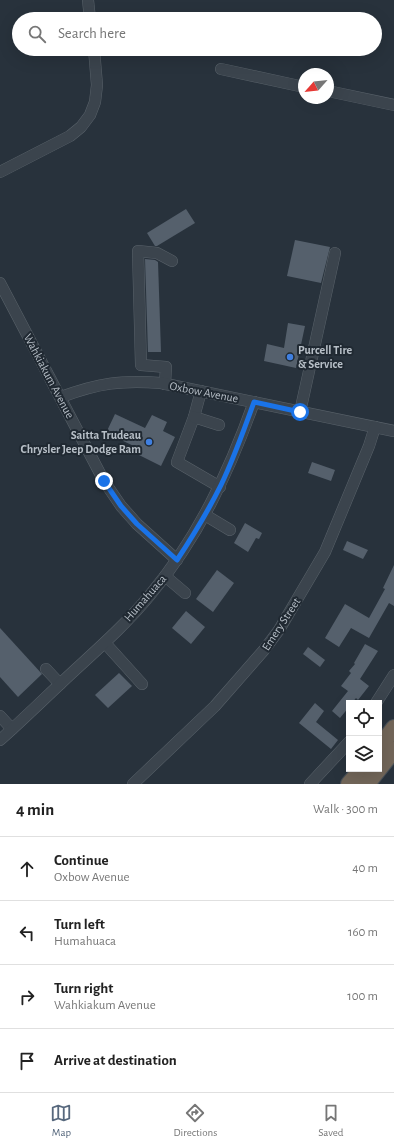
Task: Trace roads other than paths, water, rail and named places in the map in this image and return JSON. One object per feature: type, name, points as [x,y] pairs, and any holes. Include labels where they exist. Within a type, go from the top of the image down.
[{"type":"highway","points":[[382,744],[394,728]]},
{"type":"highway","points":[[367,784],[394,750]]},
{"type":"highway","points":[[349,784],[359,772]]},
{"type":"street","points":[[88,0],[89,12]]},
{"type":"street","points":[[0,172],[70,136],[81,127],[90,115],[95,102],[97,85],[95,56]]},
{"type":"street","points":[[221,69],[298,86]]},
{"type":"street","points":[[334,92],[394,105]]},
{"type":"street","points":[[165,384],[166,367],[141,365],[138,251],[157,253],[172,261]]},
{"type":"street","points":[[300,412],[335,254]]},
{"type":"street","name":"Wahkiakum Avenue","points":[[0,283],[104,481],[121,506],[137,524],[177,560]]},
{"type":"street","name":"Oxbow Avenue","points":[[61,397],[86,388],[116,382],[142,381],[201,391],[394,431]]},
{"type":"street","points":[[201,391],[194,417],[177,462],[220,487]]},
{"type":"street","name":"Humahuaca","points":[[0,740],[105,643],[150,596],[177,560],[205,516],[232,462],[254,402]]},
{"type":"street","points":[[194,417],[219,425]]},
{"type":"street","name":"Emery Street","points":[[141,781],[215,706],[264,650],[279,630],[324,552],[369,446],[375,427]]},
{"type":"street","points":[[205,516],[230,530]]},
{"type":"street","points":[[165,576],[185,593]]},
{"type":"street","points":[[105,643],[142,684]]},
{"type":"street","points":[[46,669],[60,684]]},
{"type":"street","points":[[378,700],[394,675]]},
{"type":"street","points":[[0,716],[12,729]]},
{"type":"street","points":[[310,784],[346,745]]},
{"type":"place","name":"Purcell Tire & Service","points":[[290,357]]},
{"type":"place","name":"Saitta Trudeau Chrysler Jeep Dodge Ram","points":[[149,442]]}]
